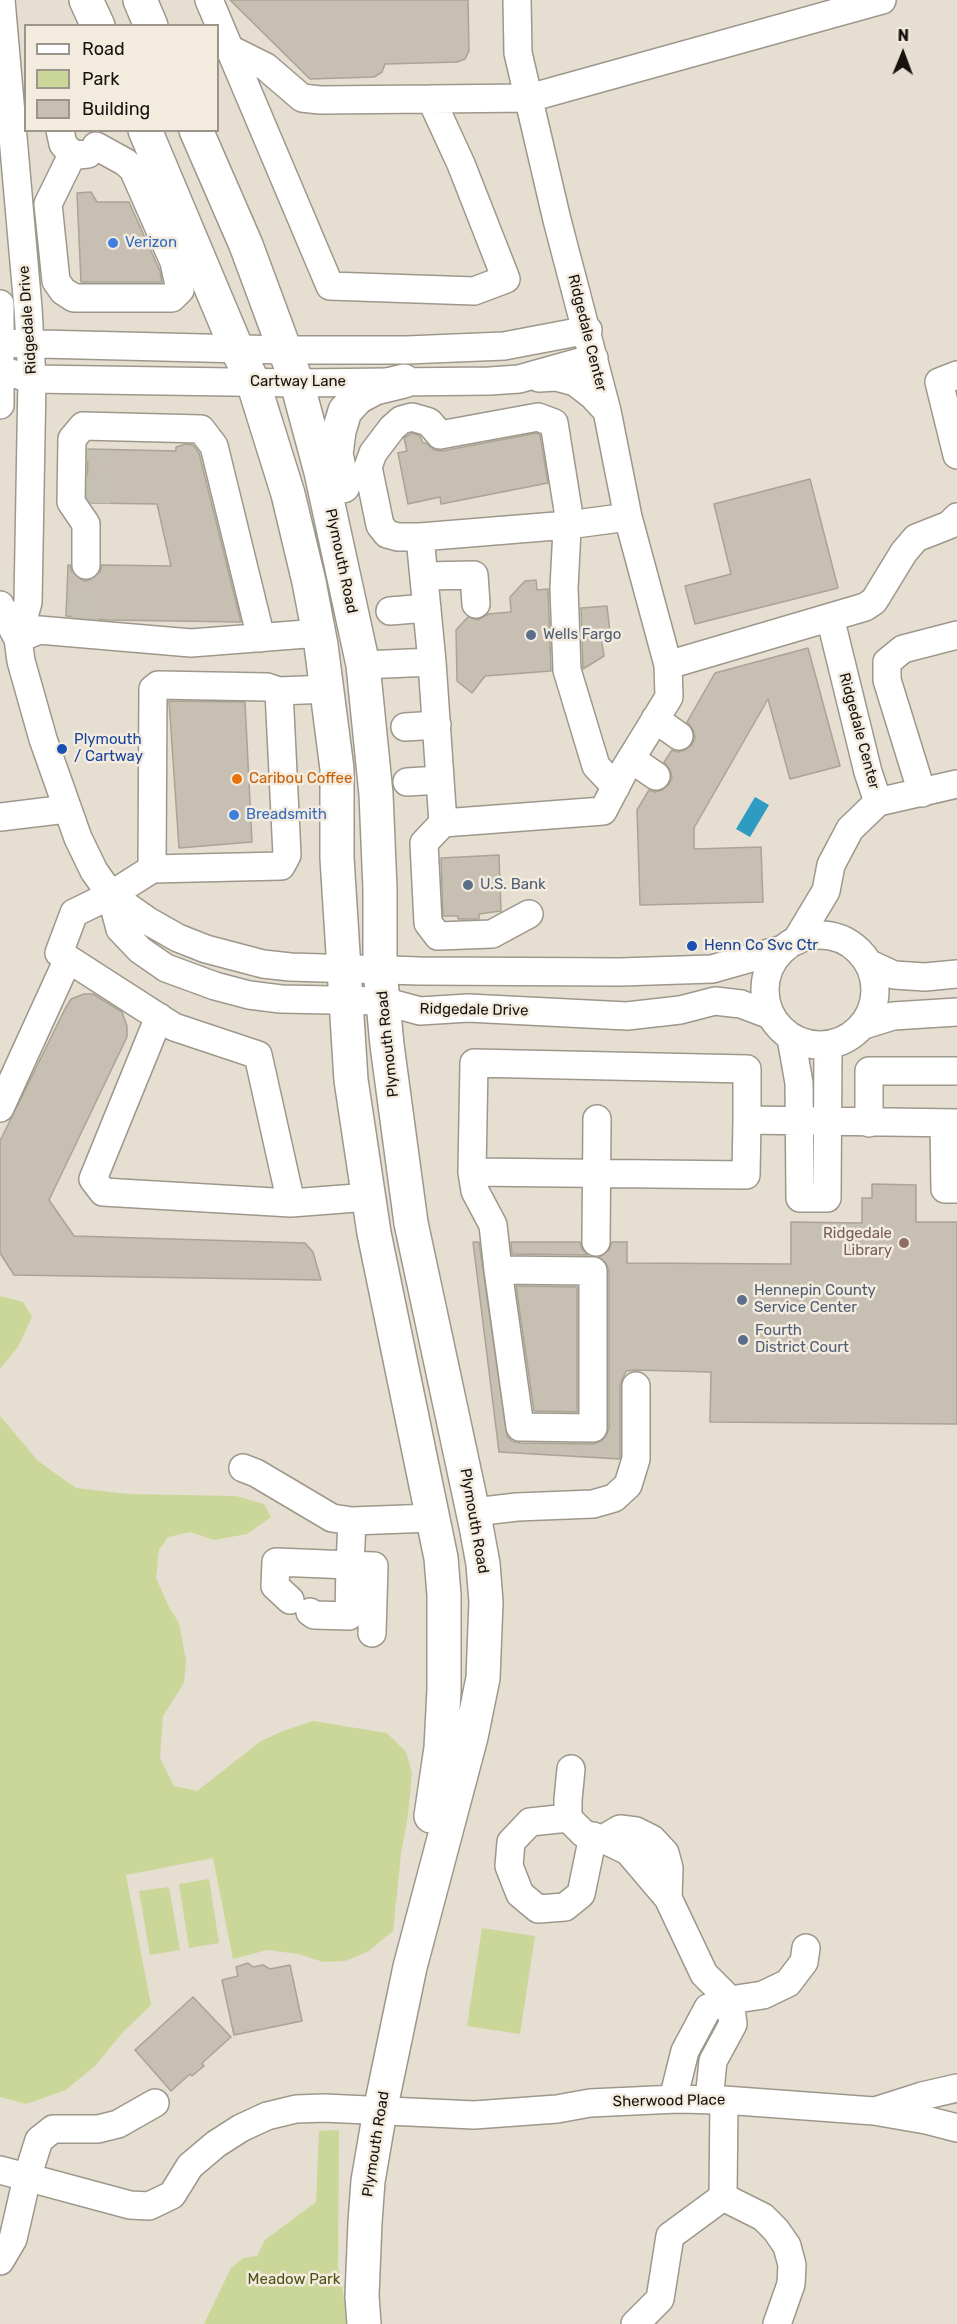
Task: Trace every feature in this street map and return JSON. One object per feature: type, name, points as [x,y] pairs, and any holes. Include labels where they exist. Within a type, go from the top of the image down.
[{"type":"main road","points":[[86,0],[97,24]]},
{"type":"main road","points":[[140,0],[150,24]]},
{"type":"main road","name":"Plymouth Road","points":[[146,132],[236,347],[253,382],[288,494],[309,582],[328,689],[338,769],[337,858],[351,1080],[374,1233],[441,1558],[444,1595],[444,1690],[441,1748],[410,1967]]},
{"type":"main road","name":"Plymouth Road","points":[[197,132],[246,245],[297,383],[321,472],[363,665],[376,794],[382,986],[387,1045],[411,1222],[474,1512],[483,1564],[486,1602],[483,1678],[471,1737],[410,1967],[368,2181],[362,2296],[364,2324]]},
{"type":"main road","points":[[363,665],[367,614],[336,454],[339,431],[345,411],[358,398],[375,388],[404,381]]},
{"type":"main road","points":[[432,1518],[474,1512]]},
{"type":"street","name":"Ridgedale Drive","points":[[1,0],[11,59],[32,379],[28,602],[13,654]]},
{"type":"street","points":[[209,0],[218,24]]},
{"type":"street","name":"Ridgedale Center","points":[[443,823],[603,811],[631,759],[669,697],[668,666],[628,517],[588,330],[558,220],[518,53],[517,0]]},
{"type":"street","points":[[228,48],[266,67],[302,99],[529,99],[882,0]]},
{"type":"street","points":[[219,25],[330,286],[474,291],[506,279],[461,164],[431,99]]},
{"type":"street","points":[[81,140],[125,162],[133,169],[174,262],[180,290],[172,297],[74,298],[63,291],[56,282],[48,204],[81,140]]},
{"type":"street","name":"Ridgedale Drive","points":[[0,304],[0,405]]},
{"type":"street","points":[[0,343],[236,347],[284,350],[407,350],[504,346],[588,330]]},
{"type":"street","name":"Cartway Lane","points":[[0,370],[32,379],[297,383],[490,381],[519,379],[594,358]]},
{"type":"street","points":[[957,375],[939,382],[957,455]]},
{"type":"street","points":[[519,379],[556,377],[575,382],[607,411]]},
{"type":"street","points":[[616,787],[596,766],[567,670],[564,588],[568,525],[568,510],[554,423],[538,417],[440,435],[429,422],[412,417],[401,420],[392,428],[373,453],[368,467],[380,525],[387,534],[398,537],[568,525],[628,517]]},
{"type":"street","points":[[86,565],[92,514],[71,502],[72,439],[83,426],[99,438],[201,429],[214,447],[261,638]]},
{"type":"street","points":[[668,666],[865,607],[874,601],[904,552],[916,538],[949,525],[957,517]]},
{"type":"street","points":[[420,537],[432,662],[443,823],[424,843],[428,923],[438,936],[492,934],[481,923]]},
{"type":"street","points":[[424,576],[474,575],[476,604]]},
{"type":"street","name":"Ridgedale Drive","points":[[0,605],[13,654],[67,809],[94,871],[111,896],[178,938],[206,949],[344,985],[382,986],[609,972],[712,969],[789,945]]},
{"type":"street","points":[[390,611],[427,608]]},
{"type":"street","name":"Ridgedale Center","points":[[830,617],[868,772],[878,802],[922,794],[957,784]]},
{"type":"street","points":[[13,654],[39,630],[85,627],[191,643],[319,633]]},
{"type":"street","points":[[922,794],[887,680],[887,662],[903,650],[957,635]]},
{"type":"street","points":[[363,665],[432,662]]},
{"type":"street","points":[[152,869],[153,689],[158,685],[267,687],[279,691],[328,689]]},
{"type":"street","points":[[279,691],[287,855],[281,866],[152,869],[111,896],[74,913],[59,953],[174,1026],[258,1055],[291,1203]]},
{"type":"street","points":[[655,719],[679,736]]},
{"type":"street","points":[[405,727],[436,726]]},
{"type":"street","points":[[631,759],[656,776]]},
{"type":"street","points":[[407,782],[440,780]]},
{"type":"street","points":[[868,963],[874,978],[875,994],[872,1010],[864,1024],[850,1037],[833,1044],[819,1046],[804,1044],[791,1038],[770,1015],[765,1000],[765,985],[770,966],[789,945],[826,891],[831,865],[850,829],[878,802]]},
{"type":"street","points":[[0,817],[67,809]]},
{"type":"street","points":[[826,891],[846,942],[868,963],[894,975],[925,977],[957,974]]},
{"type":"street","points":[[428,923],[481,923],[529,914]]},
{"type":"street","points":[[789,945],[806,937],[826,936],[846,942]]},
{"type":"street","points":[[0,1108],[68,959]]},
{"type":"street","name":"Ridgedale Drive","points":[[382,986],[420,1011],[468,1008],[627,1016],[680,1010],[715,1001],[741,1004],[770,1015]]},
{"type":"street","points":[[864,1024],[893,1016],[957,1012]]},
{"type":"street","points":[[159,1017],[93,1179],[103,1192],[291,1203],[369,1197]]},
{"type":"street","points":[[791,1038],[799,1083],[800,1198],[827,1198],[828,1051],[833,1044]]},
{"type":"street","points":[[472,1172],[746,1175],[747,1069],[474,1064],[472,1172],[475,1191],[493,1225],[498,1270],[520,1427],[593,1428],[593,1271],[498,1270]]},
{"type":"street","points":[[869,1122],[869,1071],[957,1071]]},
{"type":"street","points":[[596,1242],[597,1119]]},
{"type":"street","points":[[747,1120],[951,1123],[945,1189],[957,1189]]},
{"type":"street","points":[[474,1512],[517,1507],[593,1504],[614,1498],[628,1485],[636,1460],[636,1386]]},
{"type":"street","points":[[243,1468],[256,1473],[332,1518],[352,1521],[432,1518]]},
{"type":"street","points":[[352,1521],[350,1565],[349,1616],[314,1616],[275,1586],[276,1562],[350,1565],[374,1566],[372,1633]]},
{"type":"street","points":[[571,1769],[568,1818],[584,1834],[628,1851],[668,1898],[704,1974],[730,2000],[733,2024],[713,2061],[723,2197]]},
{"type":"street","points":[[568,1818],[530,1822],[511,1842],[509,1866],[520,1894],[538,1909],[565,1907],[581,1894],[598,1838]]},
{"type":"street","points":[[673,2099],[685,2051],[708,2008],[730,2000],[763,1995],[788,1983],[804,1962],[806,1948]]},
{"type":"street","points":[[874,2111],[957,2088]]},
{"type":"street","name":"Sherwood Place","points":[[0,2170],[130,2205],[149,2206],[172,2195],[190,2166],[216,2144],[241,2128],[267,2116],[296,2109],[324,2108],[474,2115],[557,2109],[590,2103],[673,2099],[717,2100],[874,2111],[957,2128]]},
{"type":"street","points":[[0,2260],[13,2238],[27,2178],[39,2140],[53,2129],[98,2129],[118,2124],[155,2103]]},
{"type":"street","points":[[635,2324],[660,2299],[670,2236],[723,2197]]},
{"type":"street","points":[[723,2197],[763,2217],[787,2246],[792,2265],[791,2284],[777,2324]]},
{"type":"green space","points":[[0,1296],[23,1302],[32,1317],[18,1347],[0,1369]]},
{"type":"green space","points":[[0,1416],[38,1461],[76,1488],[128,1494],[236,1496],[264,1504],[271,1517],[247,1534],[214,1540],[190,1532],[168,1537],[159,1550],[156,1578],[179,1623],[186,1661],[184,1683],[163,1716],[160,1758],[174,1786],[197,1791],[261,1741],[313,1721],[387,1733],[406,1752],[412,1773],[393,1931],[369,1951],[345,1961],[323,1962],[299,1954],[267,1950],[233,1959],[213,1858],[126,1875],[151,2005],[122,2033],[96,2065],[66,2090],[26,2104],[0,2097]]},
{"type":"green space","points":[[209,1879],[219,1943],[189,1948],[179,1884]]},
{"type":"green space","points":[[169,1887],[180,1950],[150,1955],[139,1891]]},
{"type":"green space","points":[[482,1928],[535,1936],[520,2034],[467,2026]]},
{"type":"green space","name":"Meadow Park","points":[[339,2130],[338,2267],[349,2324],[204,2324],[231,2268],[243,2258],[257,2256],[265,2240],[316,2202],[319,2131]]},
{"type":"water","points":[[755,797],[769,805],[750,837],[736,829]]},
{"type":"building","points":[[230,0],[468,0],[469,51],[465,59],[457,62],[385,64],[382,72],[374,77],[310,79]]},
{"type":"building","name":"Verizon","points":[[91,192],[97,202],[129,202],[160,271],[162,282],[81,282],[77,193]]},
{"type":"building","points":[[412,433],[420,436],[423,443],[434,450],[442,451],[537,433],[540,435],[548,483],[441,504],[440,497],[408,504],[398,453],[407,451],[404,438]]},
{"type":"building","points":[[186,444],[193,445],[199,453],[241,622],[107,620],[66,616],[68,565],[78,578],[85,581],[94,578],[100,572],[102,565],[171,566],[157,504],[91,503],[87,497],[88,449],[176,451],[176,447]]},
{"type":"building","points":[[810,479],[838,588],[695,624],[685,586],[731,574],[714,504]]},
{"type":"building","name":"Wells Fargo","points":[[536,580],[537,590],[548,589],[551,671],[485,676],[472,693],[457,681],[456,630],[468,617],[478,620],[488,614],[511,612],[510,597],[525,581]]},
{"type":"building","points":[[607,606],[610,632],[601,637],[604,656],[583,669],[581,608]]},
{"type":"building","points":[[808,648],[840,766],[790,779],[768,699],[694,828],[694,849],[761,847],[763,902],[640,905],[637,810],[649,790],[655,792],[662,790],[669,784],[672,778],[664,762],[672,750],[678,752],[692,745],[695,737],[687,722],[715,673]]},
{"type":"building","points":[[169,701],[245,702],[252,842],[179,848]]},
{"type":"building","name":"U.S. Bank","points":[[499,855],[501,911],[479,914],[479,919],[443,916],[441,858]]},
{"type":"building","points":[[84,994],[93,994],[122,1012],[127,1026],[127,1037],[49,1200],[74,1236],[305,1243],[313,1252],[321,1280],[14,1275],[0,1253],[0,1141],[64,1011],[71,999]]},
{"type":"building","points":[[872,1184],[916,1185],[916,1222],[957,1222],[957,1424],[710,1422],[711,1372],[635,1370],[626,1371],[620,1385],[620,1459],[499,1452],[473,1242],[479,1242],[507,1436],[512,1441],[520,1443],[593,1444],[606,1436],[609,1428],[609,1271],[606,1263],[599,1257],[609,1250],[612,1242],[627,1242],[627,1263],[791,1264],[791,1222],[862,1223],[862,1198],[872,1198]]},
{"type":"building","points":[[511,1242],[580,1242],[582,1249],[588,1255],[512,1254]]},
{"type":"building","points":[[516,1286],[577,1287],[577,1412],[534,1411]]},
{"type":"building","points":[[248,1963],[253,1967],[263,1965],[270,1969],[290,1965],[302,2021],[234,2035],[222,1980],[238,1976],[236,1967]]},
{"type":"building","points":[[193,1997],[231,2037],[202,2063],[204,2066],[192,2076],[190,2074],[171,2091],[135,2050]]},
{"type":"tunnel","points":[[97,503],[99,450]]},
{"type":"tunnel","points":[[85,620],[86,565]]},
{"type":"place","name":"Verizon","points":[[113,243]]},
{"type":"place","name":"Wells Fargo","points":[[531,635]]},
{"type":"place","name":"Plymouth / Cartway","points":[[62,749]]},
{"type":"place","name":"Caribou Coffee","points":[[237,779]]},
{"type":"place","name":"Breadsmith","points":[[234,815]]},
{"type":"place","name":"U.S. Bank","points":[[468,885]]},
{"type":"place","name":"Henn Co Svc Ctr","points":[[692,946]]},
{"type":"place","name":"Ridgedale Library","points":[[904,1243]]},
{"type":"place","name":"Hennepin County Service Center","points":[[742,1300]]},
{"type":"place","name":"Fourth District Court","points":[[743,1340]]}]
